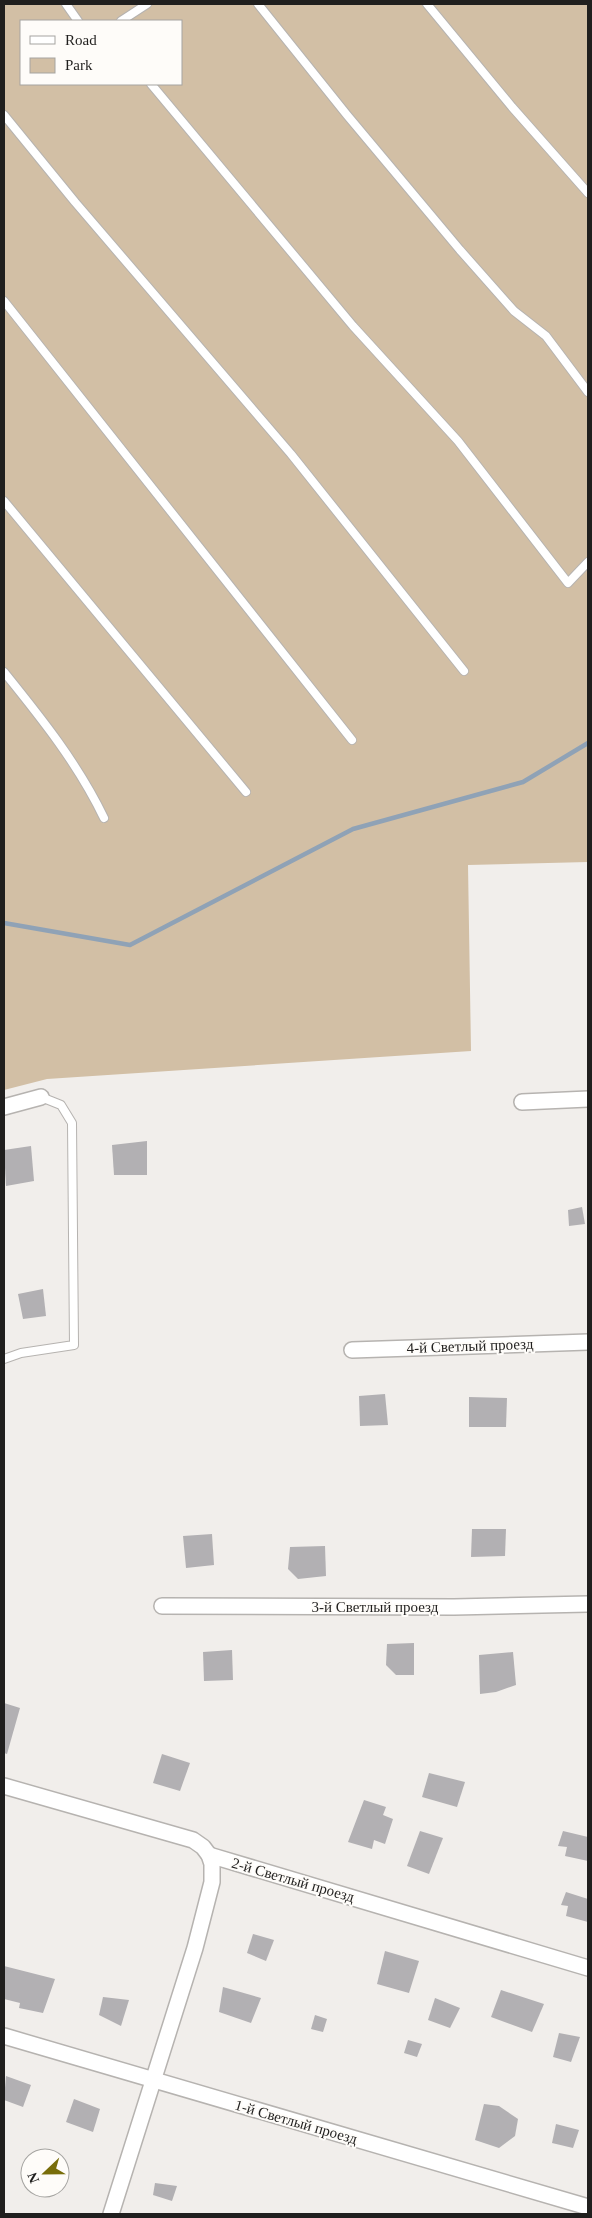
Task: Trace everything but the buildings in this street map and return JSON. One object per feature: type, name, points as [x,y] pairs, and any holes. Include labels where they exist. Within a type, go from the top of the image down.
[{"type":"street","points":[[4,1107],[41,1097]]},
{"type":"street","points":[[522,1102],[588,1099]]},
{"type":"street","name":"4-й Светлый проезд","points":[[352,1350],[588,1342]]},
{"type":"street","name":"3-й Светлый проезд","points":[[162,1606],[454,1607],[588,1604]]},
{"type":"street","name":"2-й Светлый проезд","points":[[4,1786],[176,1834],[203,1847],[209,1855],[588,1968]]},
{"type":"street","points":[[111,2214],[207,1905],[212,1882],[212,1864],[209,1855]]},
{"type":"street","name":"1-й Светлый проезд","points":[[4,2036],[588,2207]]},
{"type":"lane","points":[[66,4],[77,20]]},
{"type":"lane","points":[[123,20],[147,4]]},
{"type":"lane","points":[[258,4],[347,115],[460,250],[514,311],[546,336],[588,392]]},
{"type":"lane","points":[[427,4],[512,107],[588,193]]},
{"type":"lane","points":[[152,85],[353,326],[458,441],[568,583],[588,562]]},
{"type":"lane","points":[[4,115],[75,202],[291,454],[464,671]]},
{"type":"lane","points":[[4,301],[352,740]]},
{"type":"lane","points":[[4,501],[246,792]]},
{"type":"lane","points":[[4,672],[65,749],[88,784],[104,818]]},
{"type":"lane","points":[[4,1359],[21,1353],[74,1345],[72,1123],[61,1104],[41,1097]]},
{"type":"green space","points":[[4,4],[588,4],[588,862],[468,865],[471,1051],[47,1079],[4,1090]]},
{"type":"waterway","points":[[4,923],[130,945],[353,829],[523,782],[588,743]]}]
